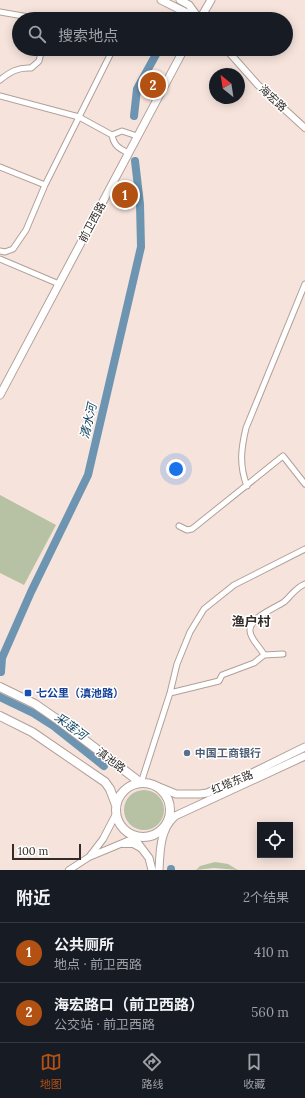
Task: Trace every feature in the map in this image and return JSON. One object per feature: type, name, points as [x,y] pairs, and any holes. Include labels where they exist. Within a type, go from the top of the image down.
[{"type":"main road","points":[[161,0],[185,12]]},
{"type":"main road","points":[[180,0],[189,5],[194,12]]},
{"type":"main road","points":[[201,12],[206,0]]},
{"type":"main road","points":[[203,12],[211,0]]},
{"type":"main road","name":"前卫西路","points":[[0,395],[175,56]]},
{"type":"main road","name":"前卫西路","points":[[135,135],[180,56]]},
{"type":"main road","name":"前卫西路","points":[[0,385],[57,283]]},
{"type":"main road","name":"滇池路","points":[[0,687],[35,704],[62,722],[141,783]]},
{"type":"main road","name":"滇池路","points":[[0,716],[32,732],[105,782],[110,789],[116,806]]},
{"type":"main road","name":"红塔东路","points":[[154,785],[176,794],[207,793],[305,747]]},
{"type":"main road","name":"红塔东路","points":[[167,823],[182,812],[251,782],[305,756]]},
{"type":"main road","points":[[152,870],[149,858],[134,836],[126,831],[115,816],[119,797],[127,788],[141,783],[154,785],[164,793],[170,803],[170,813],[160,849],[159,870]]},
{"type":"main road","points":[[134,836],[153,835],[160,831],[167,823]]},
{"type":"street","points":[[0,12],[12,14]]},
{"type":"street","points":[[0,80],[12,71],[22,67],[31,68],[39,61],[40,56]]},
{"type":"street","points":[[0,251],[5,252],[13,250],[26,230],[46,185],[110,56]]},
{"type":"street","name":"海宏路","points":[[232,56],[258,85],[305,128]]},
{"type":"street","points":[[0,96],[79,117],[112,135]]},
{"type":"street","points":[[112,135],[122,131],[135,135]]},
{"type":"street","points":[[112,135],[113,142],[117,148],[126,152]]},
{"type":"street","points":[[0,167],[46,185]]},
{"type":"street","points":[[0,259],[57,283]]},
{"type":"street","points":[[247,486],[240,460],[246,428],[305,284]]},
{"type":"street","points":[[179,526],[187,530],[192,529],[283,456],[305,484]]},
{"type":"street","points":[[141,783],[170,693],[177,664],[190,632],[204,609],[234,585],[305,549]]},
{"type":"street","points":[[264,655],[250,634],[250,628],[254,621],[284,601],[298,588],[305,584]]},
{"type":"street","points":[[170,693],[219,681],[222,675],[254,663],[264,655],[282,654]]},
{"type":"street","points":[[88,857],[103,839],[115,816]]},
{"type":"street","points":[[68,870],[88,857],[134,836]]},
{"type":"street","points":[[121,843],[133,844],[142,849]]},
{"type":"green space","points":[[0,495],[56,525],[24,585],[0,573]]},
{"type":"green space","points":[[140,790],[148,790],[155,793],[161,799],[164,810],[161,821],[155,827],[148,830],[140,830],[133,827],[127,821],[124,814],[124,806],[127,799],[133,793]]},
{"type":"green space","points":[[215,862],[228,864],[238,870],[214,868],[196,870],[200,866]]},
{"type":"waterway","name":"清水河","points":[[134,116],[137,89],[155,56]]},
{"type":"waterway","name":"清水河","points":[[1,672],[2,658],[31,592],[88,475],[141,247],[140,204],[135,161]]},
{"type":"waterway","name":"采莲河","points":[[0,697],[33,713],[55,727],[104,766]]},
{"type":"place","name":"海宏路口（前卫西路）","points":[[153,85]]},
{"type":"place","name":"公共厕所","points":[[125,195]]},
{"type":"place","name":"七公里（滇池路）","points":[[28,693]]},
{"type":"place","name":"中国工商银行","points":[[187,753]]},
{"type":"district","name":"渔户村","points":[[251,621]]}]
